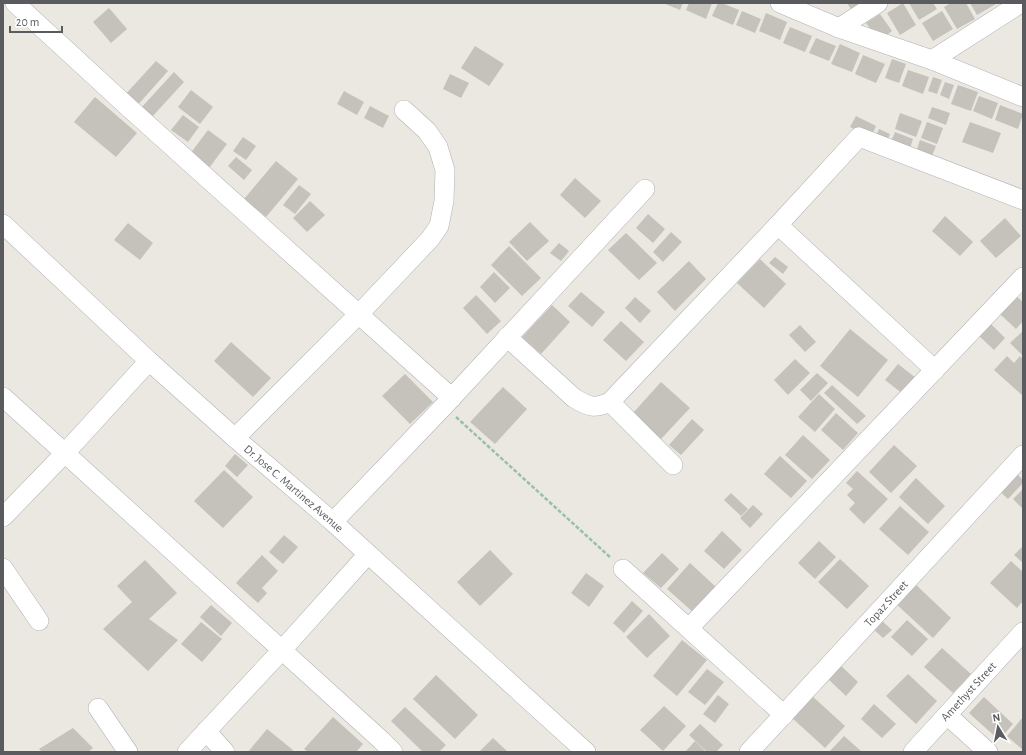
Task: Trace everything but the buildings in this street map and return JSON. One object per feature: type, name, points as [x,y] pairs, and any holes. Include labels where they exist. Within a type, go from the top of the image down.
[{"type":"street","points":[[15,3],[127,106],[359,314],[448,402]]},
{"type":"street","points":[[780,3],[839,28],[932,60],[1023,97]]},
{"type":"street","points":[[839,28],[878,3]]},
{"type":"street","points":[[932,60],[1021,3]]},
{"type":"street","points":[[235,438],[359,314],[430,238],[439,226],[444,202],[445,170],[438,147],[427,131],[404,110]]},
{"type":"street","points":[[507,337],[574,398],[585,405],[594,407],[602,406],[610,402],[778,225],[859,137],[1023,200]]},
{"type":"street","points":[[333,522],[448,402],[645,189]]},
{"type":"street","name":"Dr. Jose C. Martinez Avenue","points":[[3,224],[149,361],[235,438],[333,522],[586,752]]},
{"type":"street","points":[[778,225],[935,370]]},
{"type":"street","points":[[689,628],[1023,277]]},
{"type":"street","points":[[3,517],[65,453],[149,361]]},
{"type":"street","points":[[3,397],[282,650],[381,748]]},
{"type":"street","points":[[610,402],[673,465]]},
{"type":"street","name":"Topaz Street","points":[[750,752],[1023,454]]},
{"type":"street","points":[[187,752],[282,650],[368,554]]},
{"type":"street","points":[[3,568],[39,621]]},
{"type":"street","points":[[623,569],[784,715]]},
{"type":"street","name":"Amethyst Street","points":[[913,752],[1023,632]]},
{"type":"street","points":[[98,708],[128,752]]},
{"type":"street","points":[[947,715],[988,752]]},
{"type":"street","points":[[206,731],[225,752]]},
{"type":"path","points":[[448,402],[623,569]]}]
